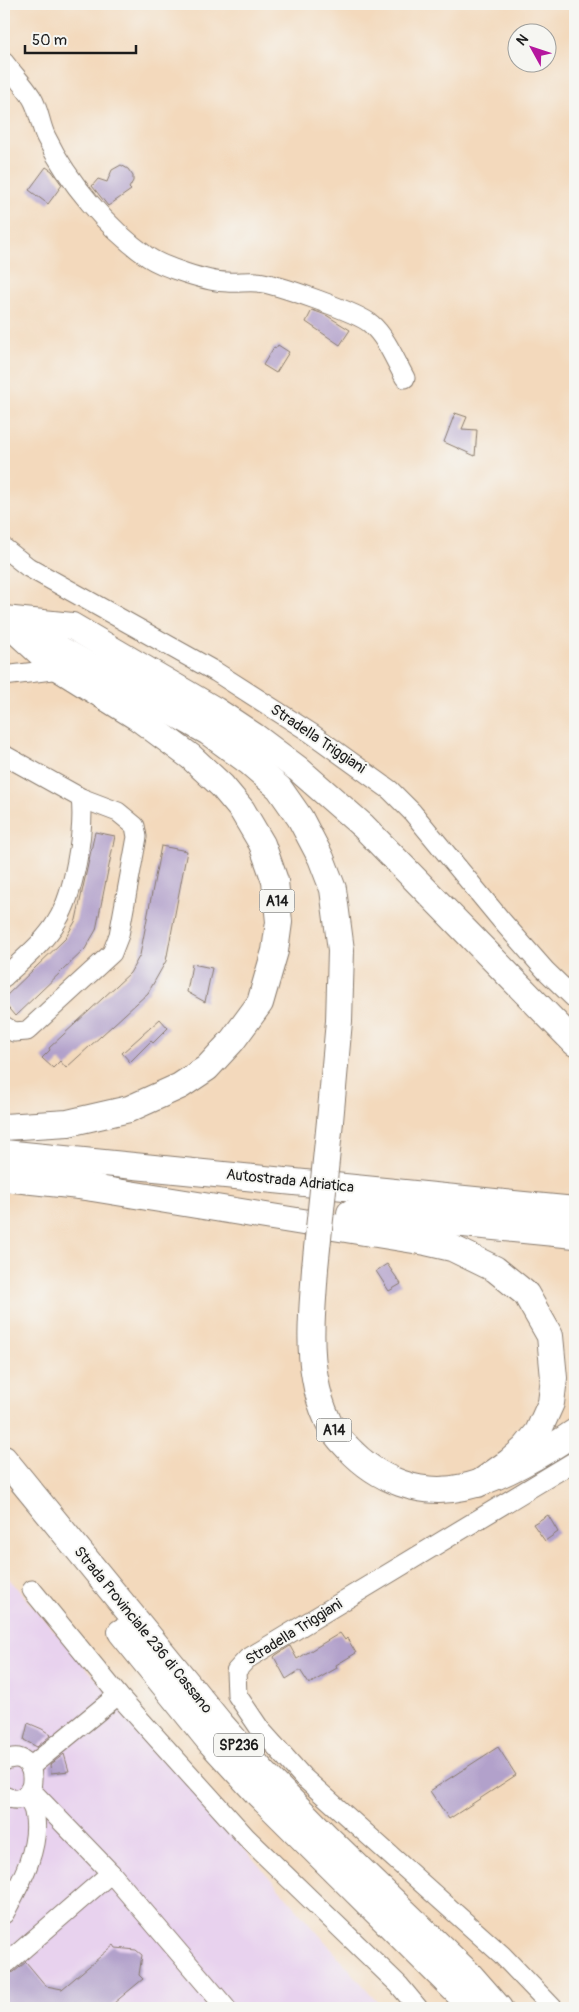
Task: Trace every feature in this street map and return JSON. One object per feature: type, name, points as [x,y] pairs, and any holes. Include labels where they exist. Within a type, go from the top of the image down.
[{"type":"highway","name":"A14","points":[[4,619],[52,664],[137,717],[191,757],[222,786],[242,810],[262,844],[275,882],[279,922],[275,951],[260,1003],[232,1041],[207,1068],[180,1086],[129,1109],[68,1124],[4,1127]]},
{"type":"highway","name":"A14","points":[[4,619],[62,649],[208,732],[249,762],[278,788],[300,818],[321,858],[333,889],[342,950],[339,1021],[310,1336],[315,1378],[328,1421],[340,1440],[373,1471],[391,1481],[416,1488],[445,1490],[478,1484],[537,1456],[575,1432]]},
{"type":"highway","points":[[4,619],[72,626],[215,710],[254,736],[298,769],[363,826],[575,1043]]},
{"type":"highway","name":"Autostrada Adriatica","points":[[4,1152],[575,1210]]},
{"type":"highway","name":"Autostrada Adriatica","points":[[4,1178],[575,1235]]},
{"type":"highway","name":"A14","points":[[80,1186],[426,1242],[452,1248],[494,1269],[526,1294],[546,1328],[550,1336],[554,1378],[551,1403],[538,1432],[525,1448],[509,1462],[478,1484]]},
{"type":"highway","name":"Strada Provinciale 236 di Cassano","points":[[4,1459],[220,1723],[258,1766],[326,1836],[470,1975],[499,2008]]},
{"type":"highway","name":"Strada Provinciale 236 di Cassano","points":[[4,1488],[212,1743],[309,1846],[473,2008]]},
{"type":"street","points":[[4,62],[33,98],[45,135],[60,163],[91,204],[116,230],[150,258],[175,269],[208,279],[226,282],[259,282],[290,291],[336,307],[370,323],[383,340],[405,378]]},
{"type":"street","name":"Stradella Triggiani","points":[[4,548],[28,567],[224,677],[311,733],[390,790],[412,812],[513,934],[545,970],[575,999]]},
{"type":"street","points":[[4,676],[60,669]]},
{"type":"street","points":[[4,1026],[14,1032],[27,1031],[112,953],[119,935],[137,837],[135,826],[118,812],[81,798],[6,761]]},
{"type":"street","points":[[4,977],[51,929],[64,908],[81,840],[83,812],[81,798]]},
{"type":"street","name":"Stradella Triggiani","points":[[552,2008],[502,1955],[303,1777],[260,1729],[237,1695],[236,1671],[247,1660],[575,1461]]},
{"type":"street","points":[[32,1590],[118,1695],[246,1837],[398,1985],[418,2008]]},
{"type":"street","points":[[30,1767],[118,1695]]},
{"type":"street","points":[[4,1761],[14,1758],[20,1760],[30,1767],[33,1778],[27,1792],[13,1798],[4,1796]]},
{"type":"street","points":[[27,1792],[111,1873],[226,2008]]},
{"type":"street","points":[[4,1914],[19,1886],[35,1841],[34,1810],[27,1792]]},
{"type":"street","points":[[7,1963],[111,1873]]},
{"type":"shaded area","points":[[4,1573],[383,2008],[4,2008]]},
{"type":"building","points":[[121,165],[128,169],[133,176],[133,181],[129,188],[131,190],[108,206],[92,186],[98,179],[107,182],[112,170]]},
{"type":"building","points":[[46,167],[52,171],[62,185],[48,204],[29,190]]},
{"type":"building","points":[[312,310],[326,315],[350,330],[340,345],[306,322]]},
{"type":"building","points":[[278,345],[289,352],[276,373],[263,365],[274,347],[276,348]]},
{"type":"building","points":[[455,413],[467,417],[462,429],[477,430],[475,456],[444,442]]},
{"type":"building","points":[[95,832],[115,836],[96,930],[85,949],[15,1016],[4,1003],[4,998],[65,939],[76,920]]},
{"type":"building","points":[[161,846],[187,851],[166,961],[148,993],[66,1068],[60,1061],[53,1068],[42,1058],[50,1050],[49,1048],[130,973],[140,955]]},
{"type":"building","points":[[192,964],[212,968],[205,1002],[187,992]]},
{"type":"building","points":[[160,1019],[168,1028],[153,1043],[151,1041],[130,1062],[122,1053]]},
{"type":"building","points":[[387,1264],[401,1284],[389,1291],[376,1271]]},
{"type":"building","points":[[548,1515],[558,1532],[545,1541],[533,1524]]},
{"type":"building","points":[[340,1633],[345,1640],[347,1638],[356,1653],[336,1665],[337,1668],[309,1684],[300,1670],[286,1679],[274,1657],[276,1655],[290,1646],[297,1659]]},
{"type":"building","points":[[28,1723],[51,1735],[37,1747],[24,1740]]},
{"type":"building","points":[[498,1747],[516,1775],[449,1819],[430,1791]]},
{"type":"building","points":[[64,1754],[69,1771],[51,1773],[50,1765]]},
{"type":"building","points":[[114,1945],[116,1948],[136,1950],[142,1955],[139,1975],[143,1979],[108,2008],[4,2008],[4,1974],[14,1972],[26,1962],[46,1986],[62,1989]]}]
